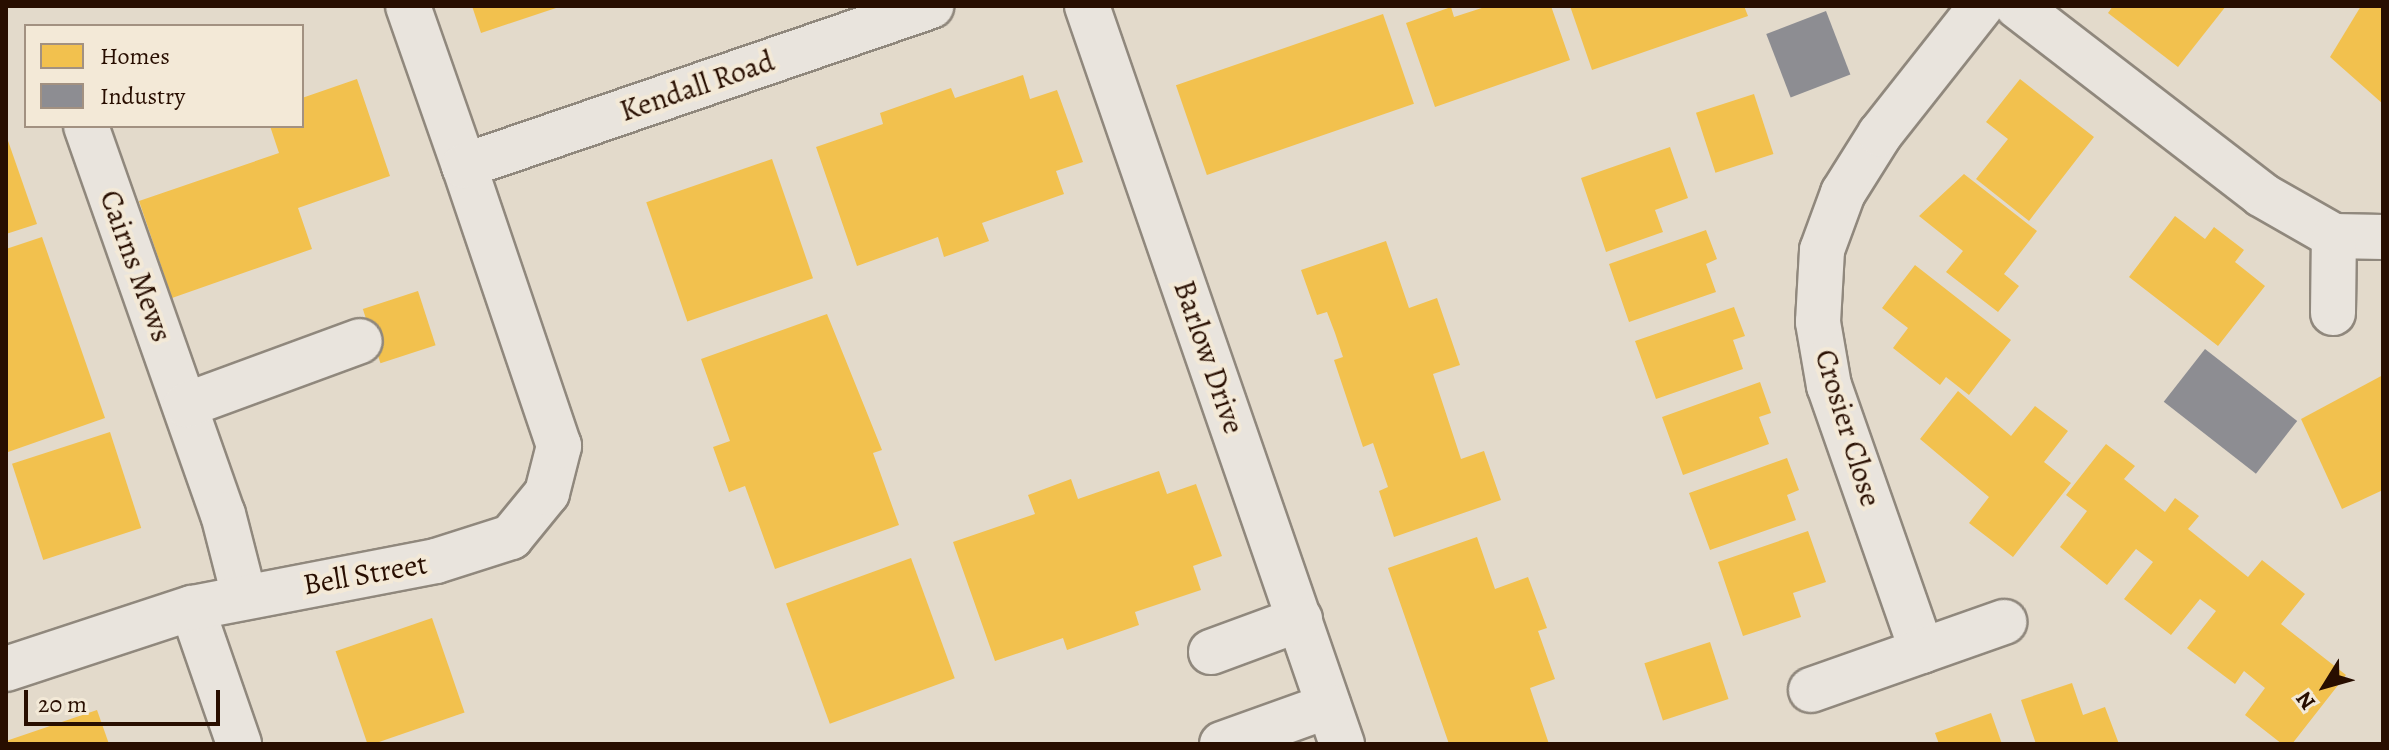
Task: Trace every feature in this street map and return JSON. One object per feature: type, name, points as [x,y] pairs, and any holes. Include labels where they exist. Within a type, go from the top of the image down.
[{"type":"street","points":[[408,6],[464,166]]},
{"type":"street","name":"Kendall Road","points":[[464,166],[931,6]]},
{"type":"street","name":"Crosier Close","points":[[1922,651],[1829,386],[1818,322],[1822,250],[1843,193],[1880,134],[1981,6]]},
{"type":"street","points":[[2017,6],[2262,195],[2334,236],[2383,237]]},
{"type":"street","name":"Barlow Drive","points":[[1092,7],[1335,725],[1222,744]]},
{"type":"street","name":"Cairns Mews","points":[[87,128],[186,405],[244,596]]},
{"type":"street","name":"Bell Street","points":[[6,669],[192,608],[487,548],[531,521],[557,468],[559,446],[464,166]]},
{"type":"street","points":[[2333,313],[2334,236]]},
{"type":"street","points":[[186,405],[360,341]]},
{"type":"street","points":[[192,608],[239,744]]},
{"type":"street","points":[[1211,652],[1300,619]]},
{"type":"street","points":[[1811,690],[2004,622]]},
{"type":"building: Homes","points":[[472,6],[559,6],[559,7],[481,33]]},
{"type":"building: Homes","points":[[1488,6],[1551,6],[1570,60],[1435,107],[1406,23],[1451,7],[1454,17]]},
{"type":"building: Homes","points":[[1570,6],[1744,6],[1748,16],[1592,70]]},
{"type":"building: Homes","points":[[2113,6],[2226,6],[2178,67],[2108,13]]},
{"type":"building: Homes","points":[[2361,6],[2383,6],[2383,104],[2330,57]]},
{"type":"building: Homes","points":[[1383,14],[1414,104],[1207,175],[1176,85]]},
{"type":"building: Homes","points":[[1023,75],[1030,99],[1057,90],[1083,162],[1056,171],[1064,194],[982,223],[989,241],[944,257],[938,237],[857,266],[816,147],[883,124],[880,113],[951,88],[955,98]]},
{"type":"building: Homes","points":[[357,79],[390,176],[298,208],[312,249],[172,298],[139,201],[279,153],[271,128],[304,128],[304,97]]},
{"type":"building: Homes","points":[[2020,79],[2094,137],[2029,221],[1976,179],[2008,139],[1986,122]]},
{"type":"building: Homes","points":[[1754,94],[1773,154],[1715,173],[1696,113]]},
{"type":"building: Homes","points":[[6,135],[37,224],[6,234]]},
{"type":"building: Homes","points":[[1670,147],[1688,198],[1655,210],[1663,232],[1606,252],[1581,178]]},
{"type":"building: Homes","points":[[772,159],[813,278],[687,321],[646,202]]},
{"type":"building: Homes","points":[[1964,174],[2037,231],[2004,274],[2019,286],[1998,312],[1946,272],[1963,251],[1919,216]]},
{"type":"building: Homes","points":[[2175,216],[2205,239],[2214,227],[2244,250],[2235,262],[2265,286],[2218,346],[2129,277]]},
{"type":"building: Homes","points":[[1706,230],[1717,259],[1706,264],[1716,292],[1629,322],[1609,264]]},
{"type":"building: Homes","points":[[42,237],[105,418],[8,452],[6,249]]},
{"type":"building: Homes","points":[[1386,241],[1409,308],[1437,298],[1460,365],[1433,374],[1461,459],[1484,451],[1501,500],[1394,537],[1379,491],[1388,487],[1373,443],[1363,447],[1334,360],[1343,357],[1335,333],[1327,312],[1317,315],[1301,270]]},
{"type":"building: Homes","points":[[1915,265],[2011,340],[1969,395],[1946,377],[1940,385],[1893,348],[1908,328],[1882,308]]},
{"type":"building: Homes","points":[[418,291],[436,345],[380,363],[363,309]]},
{"type":"building: Homes","points":[[1734,307],[1745,336],[1733,340],[1743,369],[1656,399],[1635,341]]},
{"type":"building: Homes","points":[[827,314],[882,450],[873,453],[899,525],[775,569],[745,486],[729,492],[713,447],[730,441],[701,359]]},
{"type":"building: Homes","points":[[2383,375],[2383,490],[2342,509],[2301,419]]},
{"type":"building: Homes","points":[[1760,382],[1771,413],[1759,417],[1769,444],[1683,475],[1662,417]]},
{"type":"building: Homes","points":[[1958,391],[2011,436],[2035,406],[2068,431],[2044,462],[2071,483],[2013,557],[1969,523],[1989,497],[1920,439]]},
{"type":"building: Homes","points":[[110,432],[141,528],[43,560],[12,464]]},
{"type":"building: Homes","points":[[2106,444],[2135,466],[2124,479],[2165,512],[2175,498],[2199,516],[2188,529],[2248,577],[2262,560],[2305,594],[2281,624],[2346,675],[2292,744],[2282,744],[2245,715],[2265,688],[2244,671],[2235,684],[2187,648],[2216,611],[2200,599],[2171,635],[2124,599],[2153,562],[2136,549],[2107,585],[2060,547],[2087,511],[2066,495]]},
{"type":"building: Homes","points":[[1787,458],[1799,490],[1787,495],[1796,520],[1710,550],[1689,493]]},
{"type":"building: Homes","points":[[1159,471],[1167,494],[1196,484],[1222,556],[1193,566],[1201,590],[1135,612],[1139,625],[1067,650],[1063,638],[995,661],[953,542],[1035,514],[1028,495],[1071,479],[1078,499]]},
{"type":"building: Homes","points":[[1808,531],[1826,582],[1793,593],[1801,617],[1743,636],[1718,562]]},
{"type":"building: Homes","points":[[1477,537],[1495,589],[1528,577],[1547,628],[1538,631],[1555,679],[1530,688],[1549,744],[1449,744],[1388,568]]},
{"type":"building: Homes","points":[[911,558],[955,678],[830,724],[786,603]]},
{"type":"building: Homes","points":[[432,618],[465,713],[368,744],[336,651]]},
{"type":"building: Homes","points":[[1710,642],[1729,699],[1663,720],[1644,663]]},
{"type":"building: Homes","points":[[2072,683],[2083,715],[2105,707],[2119,744],[2036,744],[2021,700]]},
{"type":"building: Homes","points":[[97,710],[109,744],[6,744],[6,741]]},
{"type":"building: Homes","points":[[1991,713],[2002,744],[1939,744],[1935,733]]},
{"type":"building: Industry","points":[[1826,11],[1850,74],[1791,97],[1766,34]]},
{"type":"building: Industry","points":[[2205,349],[2297,421],[2256,474],[2164,402]]}]
